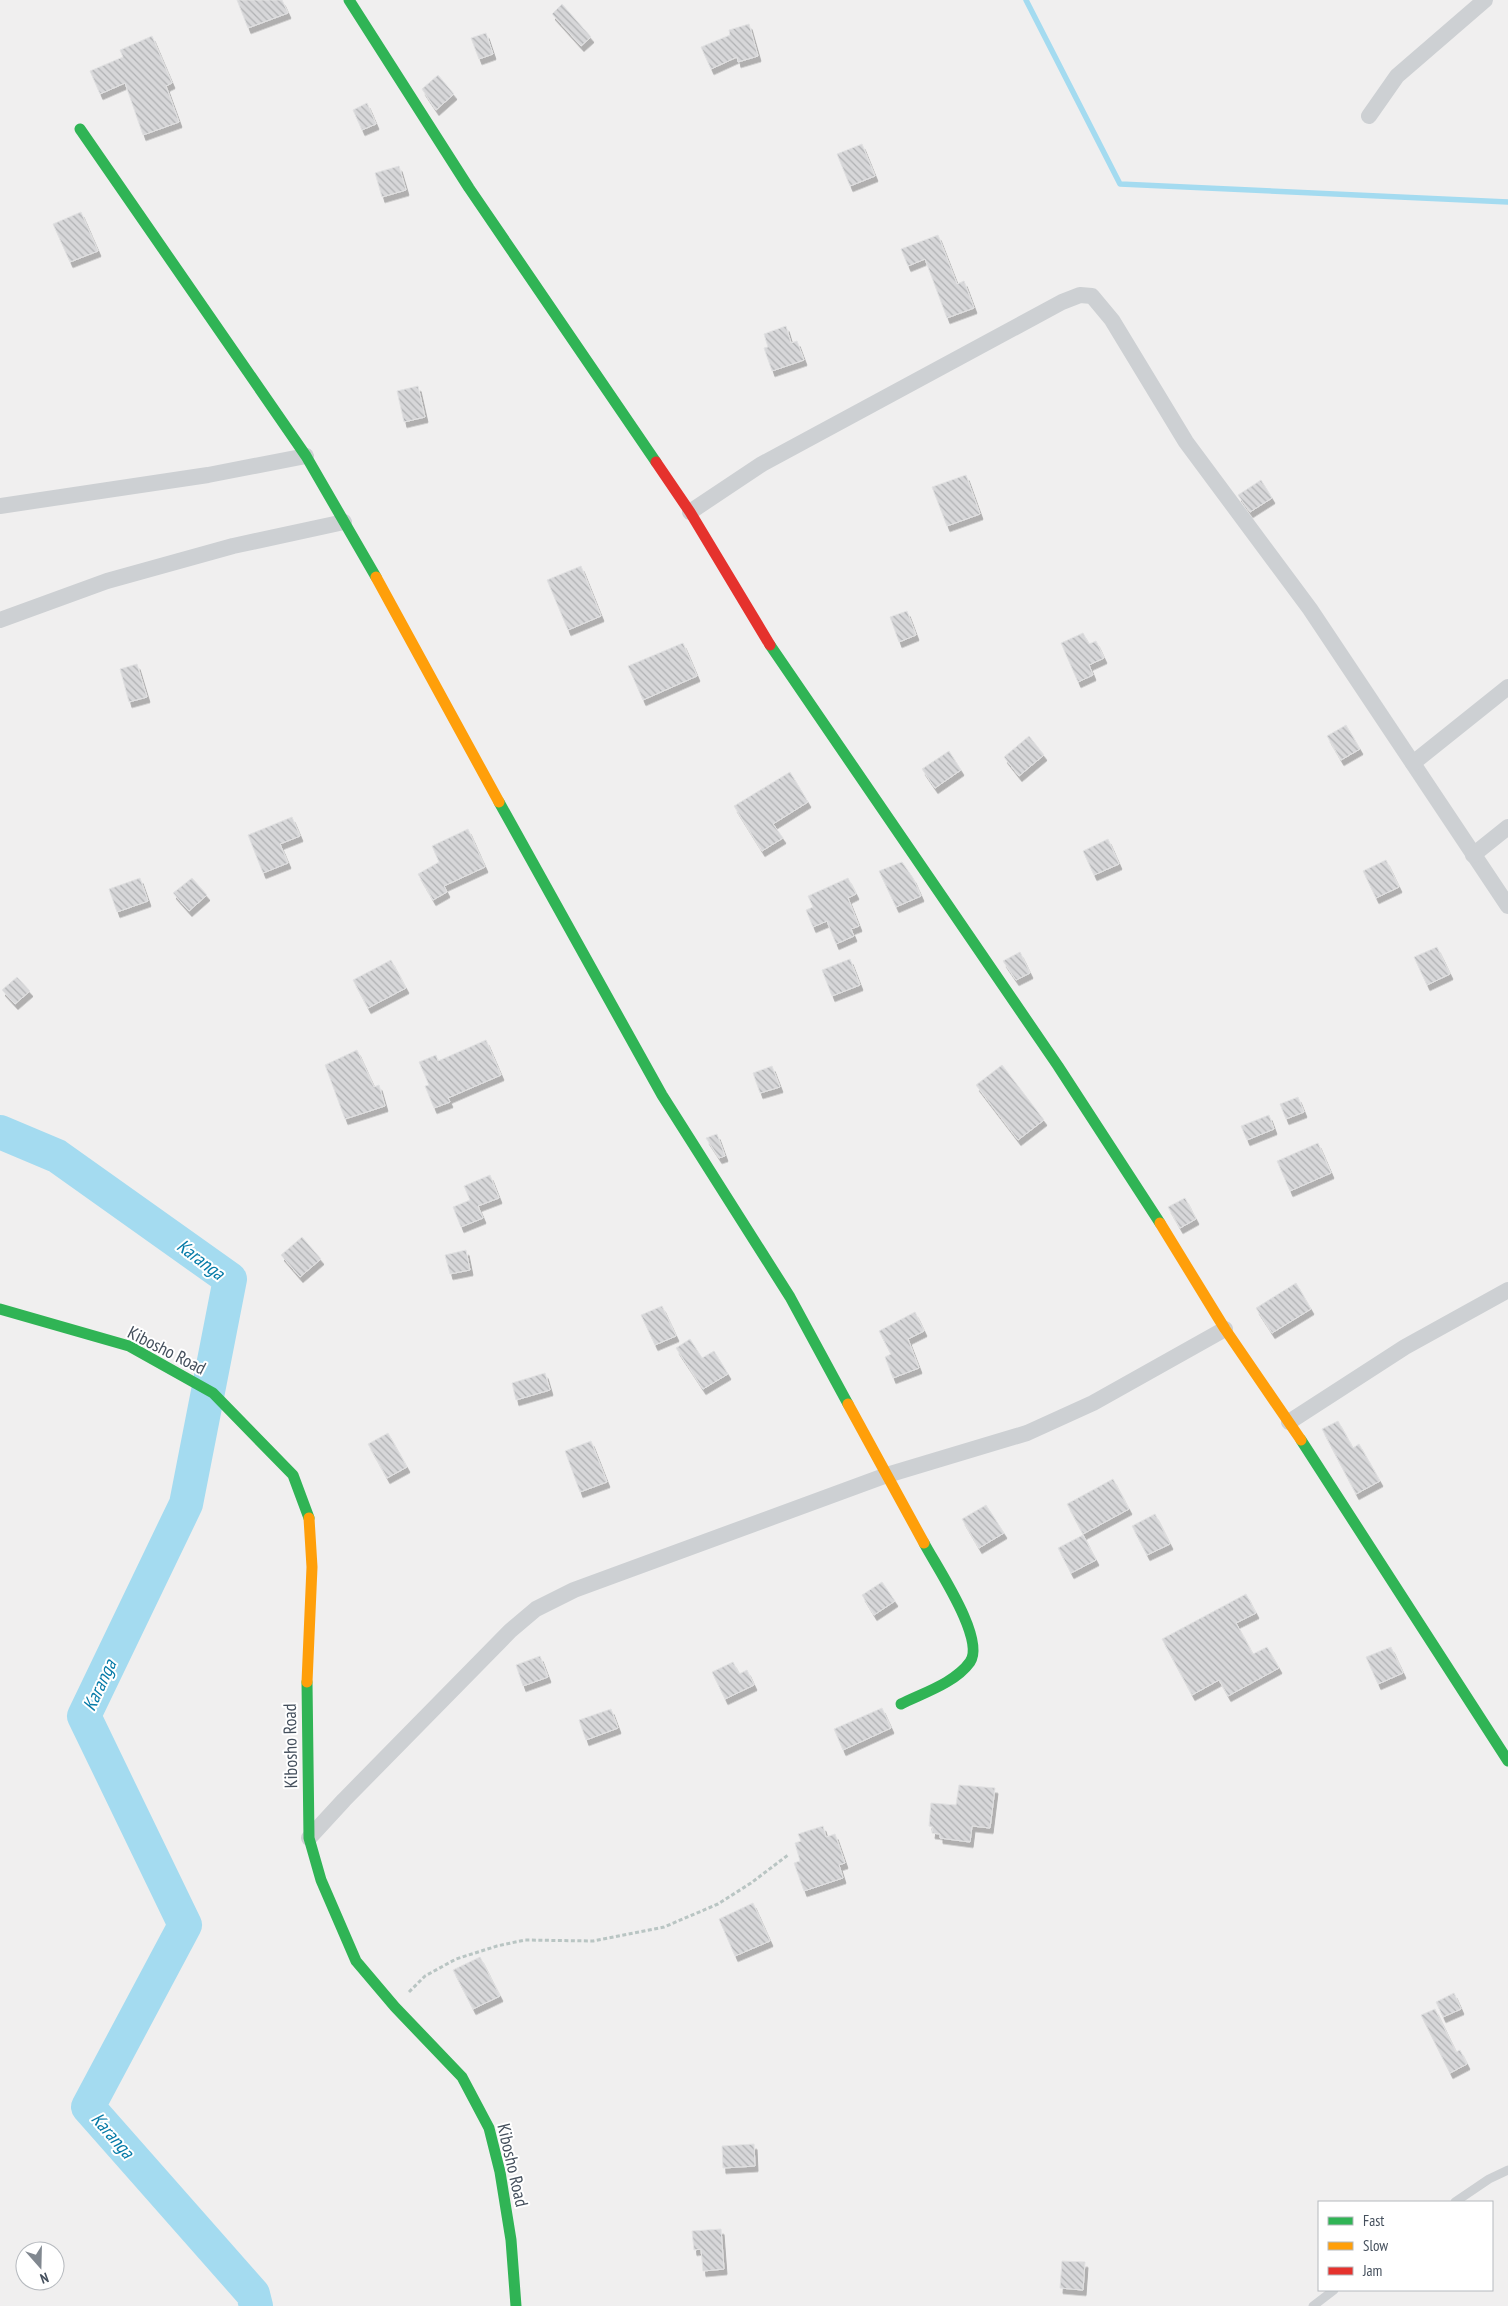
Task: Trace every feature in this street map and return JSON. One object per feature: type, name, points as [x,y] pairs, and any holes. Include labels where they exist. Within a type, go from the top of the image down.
[{"type":"street","points":[[349,0],[469,188],[690,512],[766,639],[1058,1066],[1154,1213],[1225,1330],[1289,1422],[1508,1761]]},
{"type":"street","points":[[1369,116],[1397,76],[1485,0]]},
{"type":"street","points":[[80,130],[306,456],[397,614],[520,842],[662,1094],[790,1297],[967,1622],[972,1639],[973,1657],[961,1671],[901,1704]]},
{"type":"street","points":[[690,512],[762,464],[960,356],[1062,302],[1080,295],[1092,296],[1112,320],[1186,442],[1310,610],[1508,906]]},
{"type":"street","points":[[0,506],[208,475],[306,456]]},
{"type":"street","points":[[0,620],[107,581],[234,546],[344,522]]},
{"type":"street","points":[[1413,762],[1508,687]]},
{"type":"street","points":[[1473,855],[1508,827]]},
{"type":"street","points":[[1289,1422],[1406,1347],[1508,1290]]},
{"type":"street","name":"Kibosho Road","points":[[0,1309],[129,1346],[213,1393],[293,1475],[309,1517],[312,1567],[307,1676],[309,1838],[322,1880],[356,1961],[394,2007],[462,2077],[489,2128],[500,2172],[511,2240],[516,2306]]},
{"type":"street","points":[[309,1838],[510,1631],[536,1609],[574,1590],[886,1475],[1027,1433],[1093,1403],[1225,1330]]},
{"type":"lane","points":[[1457,2201],[1508,2170]]},
{"type":"lane","points":[[1313,2306],[1333,2291]]},
{"type":"path","points":[[394,2007],[425,1976],[456,1959],[497,1946],[525,1940],[593,1941],[664,1927],[718,1904],[751,1883],[788,1855]]},
{"type":"building","points":[[237,0],[282,0],[288,13],[248,28]]},
{"type":"building","points":[[562,4],[591,37],[581,46],[552,14]]},
{"type":"building","points":[[749,24],[758,56],[738,62],[737,57],[711,69],[701,47],[730,35],[729,30]]},
{"type":"building","points":[[486,33],[493,54],[479,59],[471,38]]},
{"type":"building","points":[[152,36],[172,83],[166,86],[179,122],[143,135],[125,83],[100,94],[90,71],[123,57],[120,50]]},
{"type":"building","points":[[438,75],[454,94],[436,110],[422,89]]},
{"type":"building","points":[[367,103],[376,124],[362,130],[353,110]]},
{"type":"building","points":[[862,144],[875,176],[850,186],[837,154]]},
{"type":"building","points":[[399,166],[406,190],[382,197],[375,173]]},
{"type":"building","points":[[81,212],[98,251],[70,262],[53,224]]},
{"type":"building","points":[[938,235],[957,284],[964,281],[974,308],[947,318],[925,259],[908,266],[901,249]]},
{"type":"building","points":[[786,326],[791,343],[797,341],[804,360],[772,371],[764,348],[768,347],[764,334]]},
{"type":"building","points":[[418,386],[425,417],[404,422],[397,391]]},
{"type":"building","points":[[966,475],[980,514],[947,526],[932,487]]},
{"type":"building","points":[[1261,480],[1272,498],[1250,512],[1238,495]]},
{"type":"building","points":[[581,566],[601,616],[568,630],[547,580]]},
{"type":"building","points":[[907,611],[916,635],[899,642],[890,617]]},
{"type":"building","points":[[1083,633],[1089,644],[1096,641],[1104,658],[1089,665],[1093,675],[1078,682],[1061,643]]},
{"type":"building","points":[[683,643],[697,676],[643,700],[628,666]]},
{"type":"building","points":[[137,664],[147,697],[129,702],[120,669]]},
{"type":"building","points":[[1346,725],[1360,749],[1341,760],[1327,736]]},
{"type":"building","points":[[1029,736],[1044,755],[1019,776],[1004,757]]},
{"type":"building","points":[[949,751],[961,770],[935,788],[922,769]]},
{"type":"building","points":[[790,772],[808,802],[773,824],[783,838],[762,851],[734,806]]},
{"type":"building","points":[[292,817],[300,836],[280,844],[288,863],[263,873],[248,835]]},
{"type":"building","points":[[468,829],[485,867],[444,886],[447,892],[433,900],[418,874],[439,862],[432,846]]},
{"type":"building","points":[[1108,839],[1119,864],[1094,875],[1083,851]]},
{"type":"building","points":[[1386,860],[1399,887],[1376,898],[1363,871]]},
{"type":"building","points":[[902,862],[913,878],[921,896],[896,907],[879,871]]},
{"type":"building","points":[[140,878],[148,901],[117,912],[109,889]]},
{"type":"building","points":[[192,878],[207,895],[189,911],[173,893]]},
{"type":"building","points":[[848,878],[856,894],[848,898],[859,926],[851,929],[854,936],[836,944],[827,921],[813,927],[806,910],[813,907],[808,896]]},
{"type":"building","points":[[1437,947],[1450,974],[1427,985],[1414,957]]},
{"type":"building","points":[[1020,952],[1030,973],[1016,980],[1003,961]]},
{"type":"building","points":[[850,959],[860,985],[832,996],[822,970]]},
{"type":"building","points":[[391,960],[406,988],[368,1008],[353,980]]},
{"type":"building","points":[[17,977],[30,991],[15,1004],[2,990]]},
{"type":"building","points":[[486,1040],[501,1075],[448,1098],[450,1102],[434,1108],[425,1086],[429,1085],[419,1062],[436,1055],[438,1061]]},
{"type":"building","points":[[357,1050],[374,1087],[379,1085],[385,1106],[345,1119],[325,1065]]},
{"type":"building","points":[[1002,1065],[1044,1120],[1018,1140],[976,1085]]},
{"type":"building","points":[[772,1066],[780,1087],[760,1093],[753,1073]]},
{"type":"building","points":[[1298,1097],[1304,1112],[1286,1119],[1280,1104]]},
{"type":"building","points":[[1269,1115],[1274,1129],[1247,1140],[1241,1126]]},
{"type":"building","points":[[717,1134],[725,1156],[719,1158],[706,1138]]},
{"type":"building","points":[[1318,1143],[1331,1173],[1290,1191],[1277,1161]]},
{"type":"building","points":[[490,1175],[499,1198],[478,1206],[483,1218],[461,1227],[453,1207],[470,1200],[464,1186]]},
{"type":"building","points":[[1185,1198],[1196,1219],[1180,1228],[1168,1207]]},
{"type":"building","points":[[302,1237],[321,1259],[300,1277],[281,1255]]},
{"type":"building","points":[[466,1250],[470,1270],[450,1274],[445,1255]]},
{"type":"building","points":[[1296,1283],[1311,1309],[1272,1333],[1256,1308]]},
{"type":"building","points":[[662,1306],[676,1336],[655,1345],[641,1315]]},
{"type":"building","points":[[915,1312],[924,1331],[908,1339],[919,1368],[893,1378],[885,1357],[891,1354],[879,1331]]},
{"type":"building","points":[[690,1339],[702,1358],[714,1351],[728,1374],[703,1389],[676,1348]]},
{"type":"building","points":[[545,1373],[550,1390],[516,1400],[512,1383]]},
{"type":"building","points":[[1338,1421],[1353,1448],[1359,1444],[1380,1481],[1356,1494],[1322,1429]]},
{"type":"building","points":[[388,1433],[407,1467],[387,1478],[368,1444]]},
{"type":"building","points":[[591,1441],[607,1482],[580,1492],[565,1451]]},
{"type":"building","points":[[1113,1479],[1129,1509],[1083,1534],[1067,1504]]},
{"type":"building","points":[[986,1505],[1004,1533],[979,1548],[962,1519]]},
{"type":"building","points":[[1155,1514],[1170,1544],[1147,1555],[1132,1526]]},
{"type":"building","points":[[1083,1535],[1096,1560],[1071,1573],[1058,1548]]},
{"type":"building","points":[[882,1582],[895,1601],[874,1615],[862,1595]]},
{"type":"building","points":[[1246,1594],[1256,1613],[1236,1623],[1253,1654],[1267,1647],[1279,1668],[1228,1696],[1219,1680],[1192,1695],[1162,1639]]},
{"type":"building","points":[[1391,1647],[1403,1673],[1378,1684],[1366,1657]]},
{"type":"building","points":[[540,1656],[548,1677],[523,1686],[516,1665]]},
{"type":"building","points":[[733,1662],[739,1674],[747,1670],[754,1685],[725,1699],[712,1672]]},
{"type":"building","points":[[882,1708],[891,1728],[843,1750],[834,1729]]},
{"type":"building","points":[[611,1709],[618,1728],[586,1740],[579,1720]]},
{"type":"building","points":[[959,1785],[995,1788],[990,1828],[972,1826],[970,1842],[940,1838],[940,1834],[932,1833],[933,1827],[929,1826],[931,1803],[956,1805]]},
{"type":"building","points":[[823,1826],[826,1837],[835,1834],[845,1863],[839,1865],[843,1878],[804,1891],[794,1863],[800,1861],[795,1843],[801,1841],[798,1834]]},
{"type":"building","points":[[753,1903],[770,1941],[735,1956],[719,1919]]},
{"type":"building","points":[[480,1957],[500,1996],[473,2009],[453,1970]]},
{"type":"building","points":[[1454,1993],[1461,2009],[1443,2017],[1436,2002]]},
{"type":"building","points":[[1435,2009],[1456,2052],[1460,2050],[1467,2064],[1450,2073],[1421,2015]]},
{"type":"building","points":[[754,2144],[755,2166],[723,2168],[722,2146]]},
{"type":"building","points":[[721,2229],[724,2269],[703,2271],[701,2249],[694,2250],[692,2231]]},
{"type":"building","points":[[1062,2261],[1085,2262],[1083,2290],[1060,2288]]},
{"type":"waterway","points":[[1026,0],[1120,184],[1508,202]]},
{"type":"waterway","name":"Karanga","points":[[0,1132],[57,1156],[230,1279],[186,1504],[84,1716],[185,1925],[88,2107],[253,2294],[256,2306]]},
{"type":"traffic: fast","points":[[349,0],[469,188],[656,462]]},
{"type":"traffic: fast","points":[[80,129],[306,456],[376,577]]},
{"type":"traffic: fast","points":[[770,645],[1058,1066],[1160,1223]]},
{"type":"traffic: fast","points":[[499,802],[662,1095],[790,1297],[848,1404]]},
{"type":"traffic: fast","points":[[0,1309],[129,1346],[213,1393],[293,1475],[309,1518]]},
{"type":"traffic: fast","points":[[1301,1440],[1508,1761]]},
{"type":"traffic: fast","points":[[901,1704],[938,1687],[956,1676],[970,1662],[973,1651],[966,1620],[924,1543]]},
{"type":"traffic: fast","points":[[307,1682],[309,1838],[321,1880],[356,1961],[395,2007],[462,2077],[489,2128],[500,2172],[511,2240],[516,2306]]},
{"type":"traffic: slow","points":[[376,577],[499,802]]},
{"type":"traffic: slow","points":[[1160,1223],[1225,1329],[1301,1440]]},
{"type":"traffic: slow","points":[[848,1404],[924,1543]]},
{"type":"traffic: slow","points":[[307,1682],[312,1567],[309,1518]]},
{"type":"traffic: jam","points":[[656,462],[690,512],[770,645]]}]
